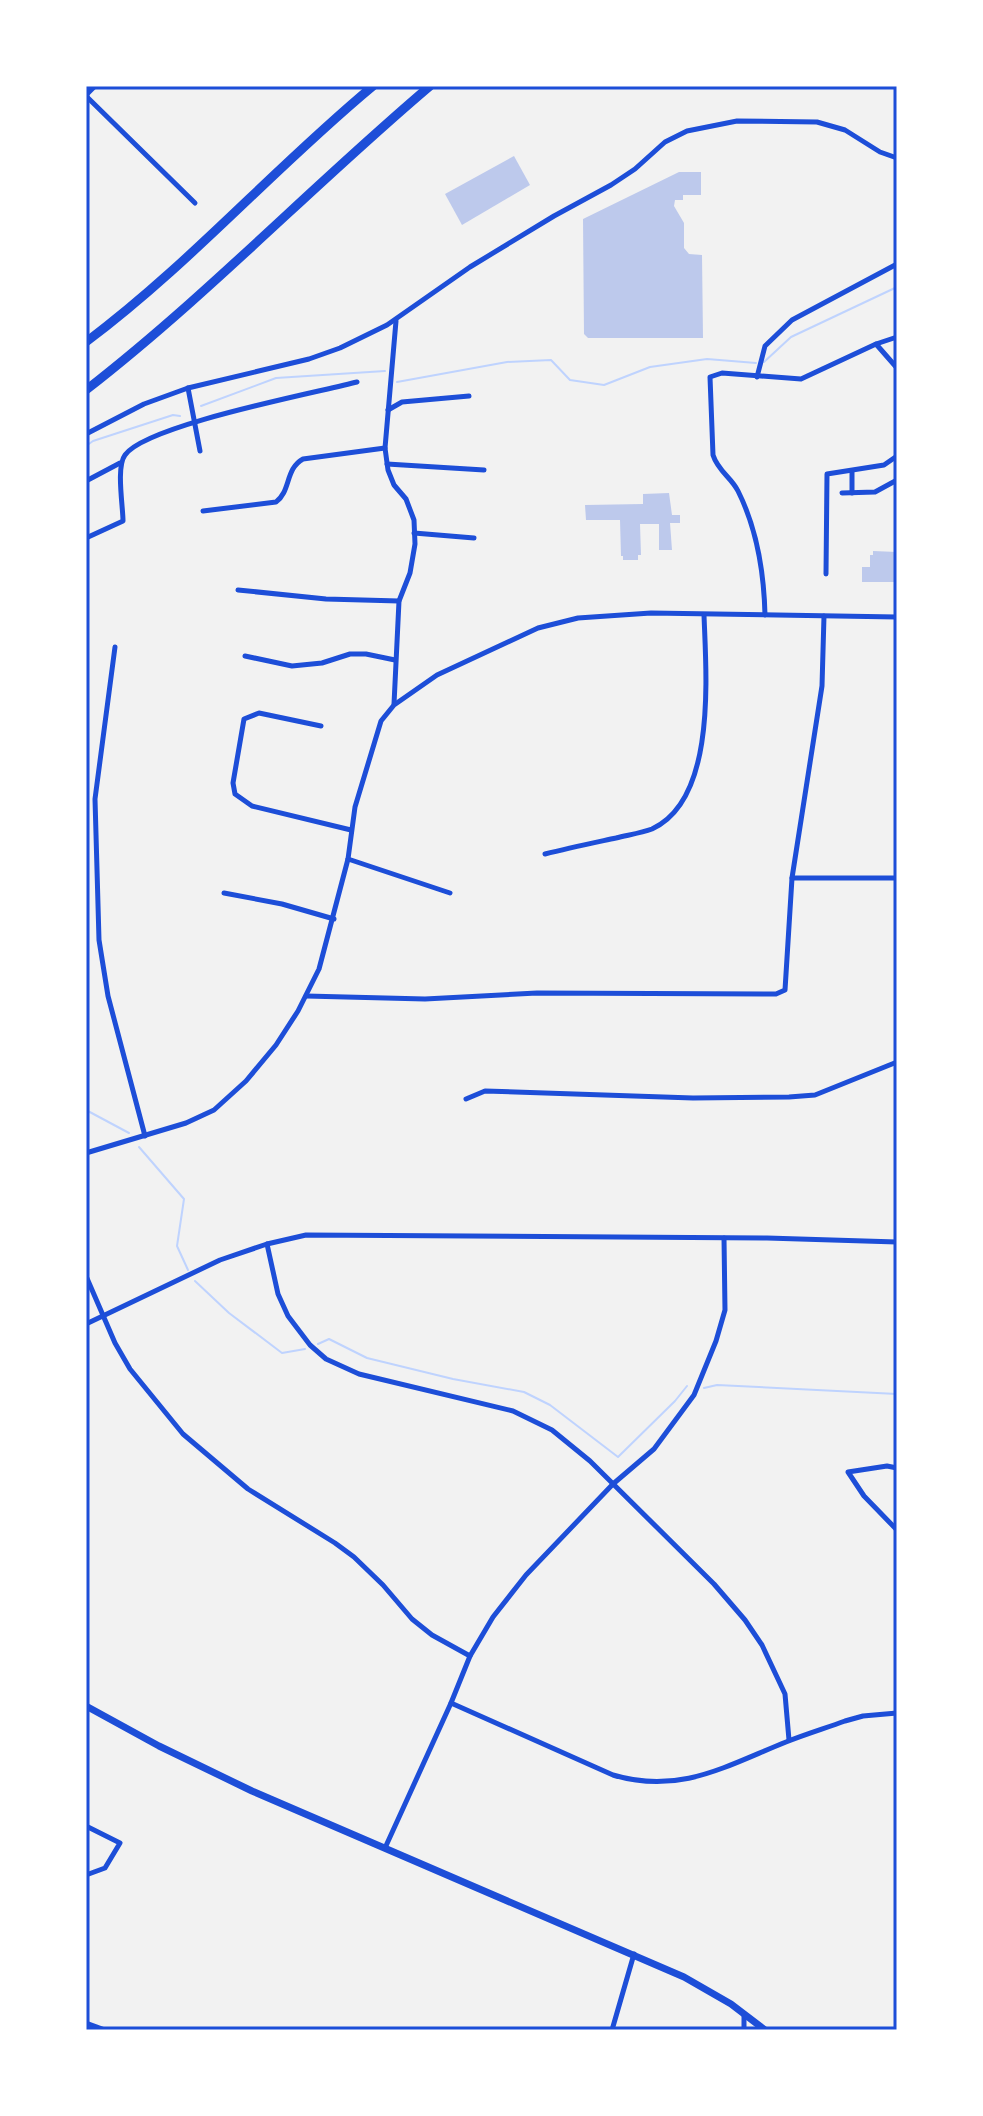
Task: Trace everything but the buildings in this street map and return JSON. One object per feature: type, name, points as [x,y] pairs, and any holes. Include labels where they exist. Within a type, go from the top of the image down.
[{"type":"highway","points":[[86,342],[192,253],[373,86]]},
{"type":"highway","points":[[86,390],[191,304],[361,145],[430,86]]},
{"type":"main road","points":[[86,94],[93,86]]},
{"type":"main road","points":[[86,1706],[203,1768],[703,1986],[765,2030]]},
{"type":"street","points":[[86,94],[195,203]]},
{"type":"street","points":[[86,434],[144,404],[188,388],[314,357],[340,348],[396,320],[470,267],[611,185],[635,169],[665,142],[687,131],[737,121],[817,122],[845,130],[880,152],[897,158]]},
{"type":"street","points":[[757,377],[765,346],[792,320],[897,264]]},
{"type":"street","points":[[394,705],[399,601],[410,573],[414,533],[414,520],[406,499],[394,485],[385,448],[396,320]]},
{"type":"street","points":[[765,615],[764,583],[753,530],[738,491],[731,479],[716,467],[713,455],[710,377],[722,373],[801,379],[897,337]]},
{"type":"street","points":[[876,344],[897,368]]},
{"type":"street","points":[[86,538],[123,521],[120,463],[126,452],[141,443],[194,421],[357,382]]},
{"type":"street","points":[[188,388],[200,451]]},
{"type":"street","points":[[387,411],[402,402],[469,396]]},
{"type":"street","points":[[203,511],[276,502],[283,497],[296,462],[303,459],[385,448]]},
{"type":"street","points":[[826,574],[827,474],[884,465],[897,456]]},
{"type":"street","points":[[86,481],[120,463]]},
{"type":"street","points":[[387,464],[484,470]]},
{"type":"street","points":[[852,471],[852,493]]},
{"type":"street","points":[[842,493],[875,492],[897,480]]},
{"type":"street","points":[[414,533],[474,538]]},
{"type":"street","points":[[238,590],[326,599],[399,601]]},
{"type":"street","points":[[86,1153],[196,1119],[214,1110],[246,1081],[276,1045],[319,969],[348,859],[355,807],[381,721],[394,705],[437,675],[538,628],[597,616],[651,613],[897,617]]},
{"type":"street","points":[[545,854],[650,830],[667,820],[681,805],[696,769],[704,715],[704,615]]},
{"type":"street","points":[[306,996],[425,999],[553,993],[776,994],[785,990],[792,878],[822,686],[824,616]]},
{"type":"street","points":[[115,647],[95,799],[99,940],[108,996],[145,1136]]},
{"type":"street","points":[[245,656],[292,666],[322,663],[350,654],[395,660]]},
{"type":"street","points":[[321,726],[259,713],[244,719],[233,783],[235,794],[252,806],[351,830]]},
{"type":"street","points":[[348,859],[450,893]]},
{"type":"street","points":[[792,878],[897,878]]},
{"type":"street","points":[[224,893],[282,904],[334,919]]},
{"type":"street","points":[[466,1099],[485,1091],[693,1098],[815,1095],[897,1062]]},
{"type":"street","points":[[86,1324],[220,1260],[306,1235],[859,1239],[897,1242]]},
{"type":"street","points":[[385,1848],[470,1656],[501,1607],[526,1575],[613,1484],[654,1449],[696,1390],[725,1310],[724,1238]]},
{"type":"street","points":[[267,1244],[278,1294],[288,1316],[310,1345],[326,1359],[359,1374],[489,1404],[532,1419],[560,1436],[613,1484],[714,1584],[745,1620],[762,1645],[785,1694],[789,1740]]},
{"type":"street","points":[[86,1276],[115,1343],[130,1369],[183,1434],[248,1489],[345,1550],[383,1585],[412,1619],[432,1635],[470,1656]]},
{"type":"street","points":[[897,1468],[887,1466],[848,1472],[864,1496],[897,1530]]},
{"type":"street","points":[[451,1703],[594,1767],[643,1782],[690,1780],[789,1740],[863,1716],[897,1713]]},
{"type":"street","points":[[86,1826],[120,1843],[105,1868],[86,1875]]},
{"type":"street","points":[[612,2030],[634,1954]]},
{"type":"street","points":[[744,2014],[744,2030]]},
{"type":"street","points":[[86,2023],[105,2030]]},
{"type":"waterway","points":[[764,362],[791,337],[897,287]]},
{"type":"waterway","points":[[397,382],[507,362],[551,360],[570,380],[604,385],[650,367],[707,359],[756,363]]},
{"type":"waterway","points":[[201,406],[276,378],[385,371]]},
{"type":"waterway","points":[[86,446],[173,415],[180,416]]},
{"type":"waterway","points":[[86,1110],[129,1133]]},
{"type":"waterway","points":[[139,1147],[184,1199],[177,1246],[188,1270]]},
{"type":"waterway","points":[[195,1281],[229,1313],[282,1353],[305,1349]]},
{"type":"waterway","points":[[318,1344],[329,1339],[367,1358],[524,1392],[550,1405],[618,1457],[687,1386]]},
{"type":"waterway","points":[[704,1388],[717,1385],[897,1394]]}]
